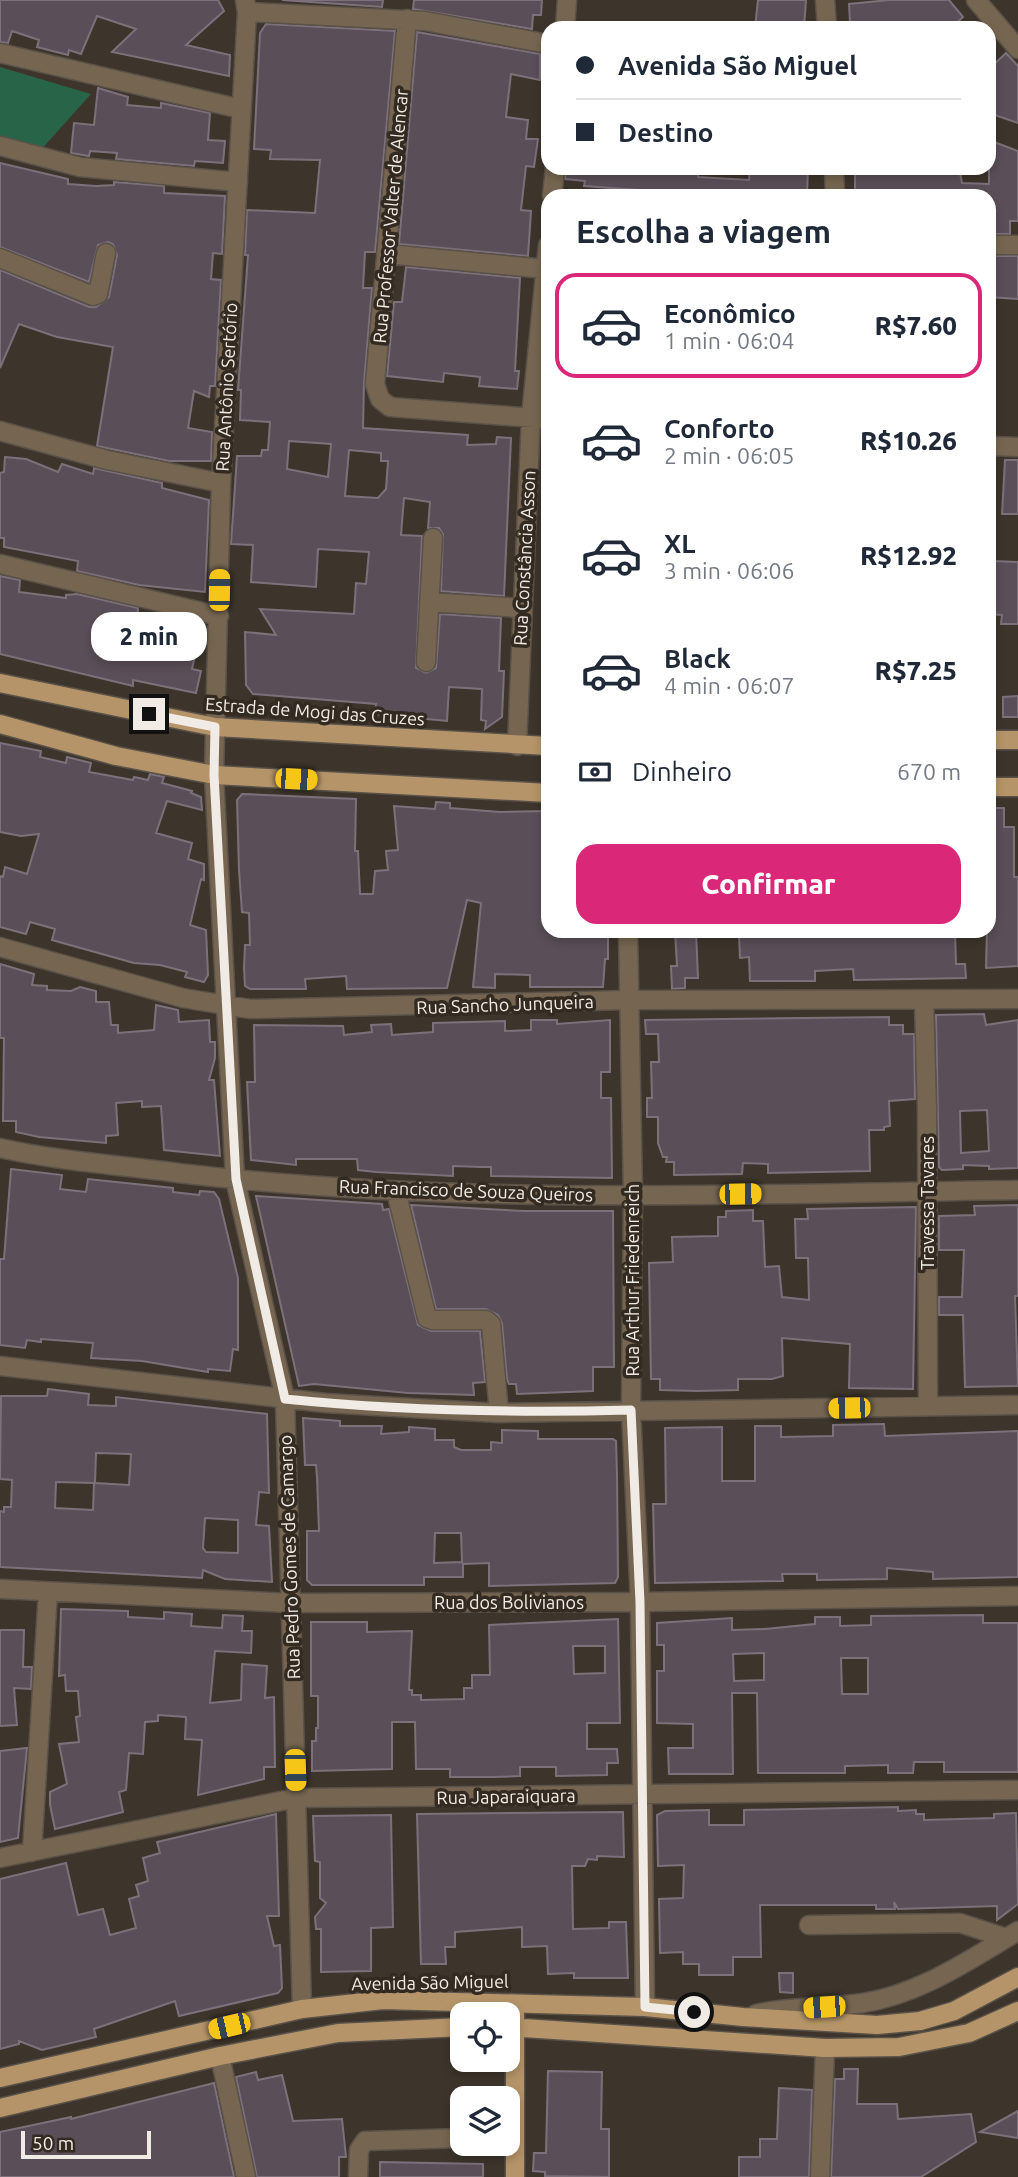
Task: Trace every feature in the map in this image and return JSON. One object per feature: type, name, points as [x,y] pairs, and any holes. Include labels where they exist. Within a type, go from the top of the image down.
[{"type":"main road","name":"Estrada de Mogi das Cruzes","points":[[0,682],[215,727],[541,746]]},
{"type":"main road","points":[[0,724],[117,756],[214,775],[541,793]]},
{"type":"main road","points":[[996,740],[1018,740]]},
{"type":"main road","points":[[996,787],[1018,787]]},
{"type":"main road","name":"Avenida São Miguel","points":[[0,2081],[20,2074],[302,2009],[383,2000],[515,2001],[645,2007],[743,2017],[877,2025],[920,2021],[954,2011],[1018,1977]]},
{"type":"main road","points":[[520,2028],[825,2048],[899,2047],[932,2043],[970,2033],[1018,2011]]},
{"type":"main road","points":[[0,2108],[220,2056],[338,2033],[450,2028]]},
{"type":"main road","points":[[513,2156],[515,2177]]},
{"type":"street","points":[[566,21],[567,0]]},
{"type":"street","points":[[825,0],[826,21]]},
{"type":"street","points":[[976,0],[994,21]]},
{"type":"street","points":[[246,6],[407,19],[541,43]]},
{"type":"street","name":"Rua Antônio Sertório","points":[[214,775],[221,483],[246,6]]},
{"type":"street","name":"Rua Professor Valter de Alencar","points":[[407,19],[375,384],[380,399],[390,407],[540,418]]},
{"type":"street","points":[[996,23],[1018,49]]},
{"type":"street","points":[[0,53],[241,109]]},
{"type":"street","points":[[0,146],[80,167],[238,183]]},
{"type":"street","points":[[996,245],[1018,246]]},
{"type":"street","points":[[0,258],[93,296],[98,294],[106,253]]},
{"type":"street","points":[[387,254],[541,269]]},
{"type":"street","name":"Rua Constância Asson","points":[[517,746],[521,608],[541,393]]},
{"type":"street","points":[[0,432],[107,460],[221,483]]},
{"type":"street","points":[[996,446],[1018,447]]},
{"type":"street","points":[[425,662],[433,538]]},
{"type":"street","points":[[0,564],[219,616]]},
{"type":"street","points":[[429,602],[521,608]]},
{"type":"street","name":"Rua Pedro Gomes de Camargo","points":[[214,775],[236,1179],[285,1399],[302,2009]]},
{"type":"street","name":"Rua Arthur Friedenreich","points":[[628,938],[633,1195],[631,1410],[640,1602],[645,2007]]},
{"type":"street","name":"Rua Sancho Junqueira","points":[[0,947],[227,1007],[291,1009],[628,1000],[1018,999]]},
{"type":"street","name":"Travessa Tavares","points":[[924,1000],[928,1406]]},
{"type":"street","name":"Rua Francisco de Souza Queiros","points":[[0,1148],[50,1157],[236,1179],[396,1191],[633,1195],[1018,1190]]},
{"type":"street","points":[[396,1191],[427,1318],[486,1320],[491,1324],[499,1413]]},
{"type":"street","points":[[0,1366],[285,1399],[424,1411],[499,1413],[1018,1405]]},
{"type":"street","name":"Rua dos Bolivianos","points":[[0,1589],[290,1603],[1018,1597]]},
{"type":"street","points":[[32,1852],[48,1592]]},
{"type":"street","name":"Rua Japaraiquara","points":[[0,1858],[296,1798],[1018,1790]]},
{"type":"street","points":[[809,1925],[960,1923],[1012,1935]]},
{"type":"street","name":"Avenida São Miguel","points":[[743,2017],[785,2009],[864,2003],[898,1994],[943,1975],[1012,1935]]},
{"type":"street","points":[[820,2177],[825,2048]]},
{"type":"street","points":[[220,2056],[246,2177]]},
{"type":"street","points":[[358,2177],[359,2148],[365,2141],[450,2138]]},
{"type":"green space","points":[[0,67],[91,94],[38,153],[0,138]]},
{"type":"building","points":[[0,0],[218,0],[224,11],[186,45],[230,55],[229,76],[112,52],[136,29],[97,16],[81,54],[69,50],[68,55],[37,47],[39,40],[12,31],[8,43],[0,42]]},
{"type":"building","points":[[282,0],[383,0],[382,7]]},
{"type":"building","points":[[414,0],[542,0],[541,15],[533,15],[532,29],[413,9]]},
{"type":"building","points":[[758,0],[806,0],[804,21],[756,21]]},
{"type":"building","points":[[889,0],[949,0],[963,17],[959,21],[850,21],[849,4]]},
{"type":"building","points":[[266,24],[395,31],[375,252],[365,252],[363,288],[372,288],[363,428],[468,435],[467,445],[496,444],[497,437],[511,438],[504,596],[441,591],[443,534],[439,528],[428,528],[430,502],[404,498],[401,535],[422,536],[416,668],[426,673],[436,668],[440,614],[501,618],[499,671],[504,671],[502,717],[485,729],[486,721],[481,720],[482,689],[449,687],[447,721],[375,714],[376,704],[253,694],[246,685],[245,632],[276,635],[260,609],[354,614],[356,583],[366,584],[369,552],[318,549],[316,587],[251,582],[253,545],[231,544],[237,456],[261,456],[262,450],[268,450],[270,422],[240,420],[241,390],[238,390],[248,255],[245,255],[247,210],[315,213],[320,160],[270,159],[271,150],[254,149],[260,33]],"holes":[[[289,441],[331,444],[328,477],[287,469]],[[349,450],[381,453],[381,461],[388,461],[386,489],[378,498],[345,496]]]},
{"type":"building","points":[[417,32],[540,54],[540,80],[511,74],[506,117],[528,120],[526,139],[538,139],[534,167],[526,166],[521,210],[531,211],[528,256],[399,244]]},
{"type":"building","points":[[1006,53],[1018,66],[1018,123],[996,115],[996,62]]},
{"type":"building","points":[[98,88],[128,97],[127,105],[161,108],[161,103],[210,113],[208,140],[225,141],[223,163],[195,161],[194,166],[116,159],[117,153],[90,151],[89,156],[71,153],[74,123],[94,125]]},
{"type":"building","points":[[996,143],[1018,151],[1018,221],[1010,221],[1010,234],[996,234],[996,189],[855,189],[855,175],[960,175],[962,183],[989,184],[989,175],[996,175]]},
{"type":"building","points":[[0,163],[68,179],[68,184],[96,186],[114,185],[114,182],[164,186],[164,193],[225,196],[222,254],[213,253],[211,279],[221,280],[215,386],[210,386],[209,397],[194,391],[188,428],[212,432],[211,461],[169,461],[97,446],[113,347],[57,337],[19,324],[0,368],[0,270],[89,307],[96,307],[109,297],[117,255],[113,244],[108,242],[98,245],[89,282],[0,247]]},
{"type":"building","points":[[565,175],[698,175],[749,180],[749,175],[808,175],[807,189],[625,189],[584,186],[585,181],[565,179]]},
{"type":"building","points":[[996,256],[1018,256],[1018,299],[996,297]]},
{"type":"building","points":[[406,267],[520,278],[515,371],[519,371],[517,389],[479,386],[480,377],[444,373],[443,382],[387,376],[394,302],[402,302]]},
{"type":"building","points":[[5,457],[26,459],[58,472],[62,464],[93,474],[94,468],[162,483],[162,488],[209,500],[205,592],[139,585],[77,571],[78,561],[4,547],[4,538],[0,538],[0,473],[4,472]]},
{"type":"building","points":[[1005,460],[1018,460],[1018,514],[1002,514]]},
{"type":"building","points":[[996,561],[1018,562],[1018,624],[1001,624],[1002,615],[996,615]]},
{"type":"building","points":[[0,576],[20,580],[19,592],[66,598],[66,595],[77,594],[138,608],[137,625],[194,637],[193,645],[197,646],[192,669],[201,671],[196,693],[133,680],[133,686],[0,654]]},
{"type":"building","points":[[1018,696],[1018,717],[1003,717],[1003,697]]},
{"type":"building","points":[[0,743],[41,751],[40,757],[66,763],[67,757],[91,763],[89,772],[133,780],[134,777],[148,780],[150,774],[164,777],[162,783],[192,791],[191,793],[201,797],[202,810],[167,801],[156,833],[192,843],[188,859],[204,864],[204,880],[201,879],[190,925],[206,930],[208,975],[204,982],[185,977],[187,972],[160,965],[134,963],[52,940],[55,929],[30,922],[26,934],[0,927],[0,876],[3,877],[5,867],[27,874],[39,834],[21,836],[0,832]]},
{"type":"building","points":[[242,794],[356,799],[355,851],[358,851],[360,894],[373,894],[375,871],[388,870],[386,851],[398,850],[394,806],[435,809],[436,802],[450,803],[450,808],[500,812],[541,811],[541,938],[608,938],[608,959],[605,959],[603,987],[530,987],[530,975],[495,974],[495,988],[473,987],[481,903],[467,900],[447,988],[347,989],[346,976],[305,979],[306,989],[250,989],[245,986],[245,945],[250,945],[249,913],[242,912],[237,800]]},
{"type":"building","points":[[996,808],[1004,808],[1004,827],[1014,827],[1014,877],[1018,877],[1018,966],[986,968],[987,938],[996,938]]},
{"type":"building","points":[[675,938],[696,938],[698,978],[685,978],[685,988],[672,989],[671,966],[677,966]]},
{"type":"building","points":[[739,938],[955,938],[956,964],[965,964],[966,978],[854,980],[853,969],[815,971],[815,981],[750,981],[749,957],[740,958]]},
{"type":"building","points":[[0,964],[34,974],[32,985],[47,986],[47,990],[71,991],[80,987],[96,991],[96,1002],[109,1002],[111,1025],[118,1025],[118,1033],[154,1030],[156,1005],[178,1010],[179,1022],[209,1020],[210,1042],[215,1042],[215,1058],[209,1080],[214,1080],[220,1156],[164,1150],[161,1106],[142,1107],[142,1101],[116,1103],[118,1135],[106,1136],[106,1143],[39,1137],[16,1132],[16,1121],[3,1121],[4,1038],[0,1038]]},
{"type":"building","points":[[984,1014],[986,1025],[1018,1020],[1018,1168],[989,1169],[989,1166],[963,1165],[963,1169],[942,1170],[939,1167],[936,1015]],"holes":[[[987,1110],[989,1151],[961,1153],[960,1111]]]},
{"type":"building","points":[[889,1017],[889,1025],[903,1025],[903,1034],[914,1034],[915,1099],[889,1101],[890,1126],[884,1127],[884,1130],[869,1130],[870,1171],[768,1173],[768,1164],[743,1163],[742,1174],[674,1175],[674,1162],[666,1162],[667,1157],[663,1157],[658,1143],[658,1117],[647,1117],[647,1098],[652,1098],[651,1062],[659,1062],[658,1034],[646,1034],[645,1020]]},
{"type":"building","points":[[531,1020],[557,1020],[557,1024],[610,1020],[610,1072],[601,1072],[601,1098],[611,1098],[612,1178],[491,1176],[491,1167],[453,1166],[453,1176],[376,1172],[358,1170],[357,1159],[296,1159],[296,1165],[251,1160],[247,1082],[255,1082],[254,1025],[343,1026],[344,1035],[372,1032],[371,1025],[391,1024],[392,1035],[433,1032],[433,1023],[505,1021],[505,1031],[531,1030]]},
{"type":"building","points":[[11,1169],[62,1175],[60,1189],[86,1192],[88,1179],[173,1188],[173,1192],[199,1195],[200,1191],[214,1192],[219,1199],[238,1278],[238,1350],[233,1349],[230,1371],[208,1369],[208,1372],[142,1361],[91,1358],[93,1343],[41,1339],[41,1342],[27,1340],[25,1348],[0,1345],[0,1259],[4,1259]]},
{"type":"building","points":[[256,1196],[382,1204],[383,1210],[389,1209],[418,1325],[431,1331],[480,1331],[485,1382],[473,1383],[474,1395],[408,1393],[314,1384],[299,1386]]},
{"type":"building","points":[[411,1205],[524,1211],[613,1211],[614,1367],[593,1367],[593,1391],[517,1394],[516,1384],[509,1384],[507,1379],[502,1323],[498,1315],[486,1309],[436,1309]]},
{"type":"building","points":[[1018,1205],[1018,1296],[1015,1296],[1018,1386],[965,1387],[963,1315],[939,1315],[939,1297],[962,1297],[964,1250],[939,1250],[939,1216],[975,1215],[974,1206]]},
{"type":"building","points":[[916,1207],[913,1389],[849,1388],[850,1344],[782,1338],[783,1376],[772,1379],[738,1379],[738,1390],[697,1391],[660,1390],[660,1379],[651,1379],[649,1263],[673,1262],[672,1237],[718,1236],[718,1217],[726,1217],[726,1211],[753,1210],[753,1221],[763,1221],[765,1267],[779,1266],[782,1297],[809,1300],[808,1258],[796,1258],[795,1219],[808,1219],[807,1209]]},
{"type":"building","points":[[48,1389],[89,1394],[88,1405],[116,1406],[116,1397],[267,1414],[269,1493],[259,1492],[256,1525],[269,1526],[272,1582],[225,1579],[203,1570],[202,1578],[0,1567],[0,1511],[4,1512],[4,1507],[11,1507],[12,1480],[0,1479],[1,1396],[47,1396]],"holes":[[[96,1453],[131,1454],[129,1485],[95,1483]],[[56,1482],[94,1483],[93,1510],[55,1508]],[[205,1518],[238,1520],[238,1553],[206,1552],[203,1548]]]},
{"type":"building","points":[[303,1418],[340,1421],[340,1426],[382,1426],[381,1434],[409,1432],[409,1427],[435,1429],[435,1440],[454,1440],[454,1447],[461,1450],[491,1450],[491,1442],[502,1443],[502,1430],[538,1431],[538,1439],[613,1439],[616,1441],[618,1577],[615,1583],[489,1586],[489,1563],[463,1564],[463,1577],[424,1577],[424,1585],[312,1585],[307,1580],[307,1531],[319,1531],[317,1477],[316,1465],[305,1465]],"holes":[[[435,1533],[461,1533],[462,1562],[434,1563]]]},
{"type":"building","points":[[884,1424],[885,1436],[1018,1431],[1018,1577],[933,1579],[933,1572],[887,1568],[887,1579],[817,1580],[817,1574],[782,1574],[783,1581],[655,1583],[653,1504],[666,1504],[665,1428],[722,1427],[722,1481],[755,1481],[755,1426],[781,1426],[781,1437],[833,1436],[833,1425]]},
{"type":"building","points":[[61,1609],[128,1611],[128,1617],[164,1619],[164,1612],[192,1614],[191,1626],[222,1628],[223,1615],[243,1616],[242,1631],[252,1631],[251,1653],[215,1651],[210,1703],[241,1700],[242,1664],[267,1666],[265,1698],[274,1697],[275,1767],[264,1767],[264,1779],[198,1795],[202,1740],[185,1739],[186,1717],[158,1715],[158,1721],[145,1722],[143,1754],[129,1753],[126,1790],[119,1792],[123,1812],[55,1829],[50,1792],[67,1784],[59,1744],[79,1742],[76,1717],[80,1716],[78,1691],[66,1691],[65,1675],[59,1676]]},
{"type":"building","points":[[983,1615],[983,1623],[1018,1623],[1018,1772],[944,1772],[944,1762],[914,1762],[913,1773],[888,1773],[888,1765],[845,1766],[845,1773],[758,1773],[757,1693],[732,1693],[733,1774],[669,1774],[668,1748],[693,1748],[693,1724],[657,1723],[657,1671],[664,1671],[664,1645],[657,1645],[657,1623],[732,1618],[732,1630],[765,1629],[815,1624],[815,1617],[840,1617],[840,1626],[871,1625],[871,1616]],"holes":[[[764,1653],[764,1680],[734,1681],[733,1654]],[[841,1658],[868,1658],[868,1694],[842,1694]]]},
{"type":"building","points":[[618,1619],[620,1723],[587,1723],[587,1749],[617,1749],[618,1763],[607,1763],[607,1775],[556,1776],[556,1767],[520,1767],[520,1776],[450,1777],[450,1769],[416,1769],[415,1722],[392,1722],[392,1769],[312,1771],[312,1741],[316,1741],[318,1728],[318,1696],[311,1696],[311,1622],[367,1622],[367,1632],[412,1631],[409,1690],[412,1690],[412,1695],[421,1695],[421,1700],[464,1699],[464,1688],[472,1688],[472,1675],[490,1675],[489,1625]],"holes":[[[573,1646],[605,1646],[605,1673],[574,1674]]]},
{"type":"building","points":[[0,1630],[24,1630],[23,1667],[32,1667],[31,1689],[14,1688],[17,1725],[0,1726]]},
{"type":"building","points":[[27,1748],[18,1838],[0,1842],[0,1751]]},
{"type":"building","points":[[898,1807],[898,1811],[916,1810],[916,1814],[924,1814],[924,1820],[994,1818],[994,1814],[1016,1813],[1018,1904],[997,1920],[997,1906],[898,1909],[894,1902],[895,1909],[876,1909],[876,1905],[760,1905],[761,1957],[733,1957],[733,1975],[699,1975],[699,1964],[683,1964],[683,1952],[660,1953],[659,1899],[683,1898],[684,1865],[658,1866],[657,1815],[665,1811],[709,1810],[709,1825],[744,1825],[744,1810]]},
{"type":"building","points":[[623,1812],[624,1857],[597,1856],[597,1860],[588,1859],[585,1866],[572,1866],[573,1929],[609,1928],[609,1922],[626,1922],[628,1978],[574,1978],[574,1973],[548,1974],[547,1946],[522,1947],[522,1927],[455,1932],[455,1947],[445,1947],[446,1964],[421,1964],[417,1814]]},
{"type":"building","points":[[276,1814],[279,1916],[267,1916],[274,1946],[280,1945],[282,1988],[278,1993],[179,2016],[175,2001],[94,2029],[96,2037],[42,2050],[19,2041],[19,2044],[0,2049],[0,1879],[66,1863],[78,1915],[103,1909],[110,1935],[136,1928],[129,1899],[139,1896],[136,1885],[148,1881],[143,1858],[160,1853],[157,1842]]},
{"type":"building","points":[[391,1815],[393,1927],[371,1928],[371,1971],[321,1972],[321,1929],[316,1929],[315,1917],[326,1903],[320,1898],[320,1862],[315,1861],[313,1816]]},
{"type":"building","points":[[779,1973],[793,1973],[793,1993],[780,1992]]},
{"type":"building","points":[[844,2069],[858,2069],[857,2104],[897,2104],[898,2119],[971,2114],[976,2142],[921,2177],[831,2177],[835,2079],[844,2079]]},
{"type":"building","points":[[548,2071],[602,2072],[601,2129],[609,2129],[609,2177],[545,2176],[545,2172],[533,2171],[534,2153],[546,2153]]},
{"type":"building","points":[[256,2072],[258,2080],[282,2075],[293,2121],[342,2119],[346,2157],[339,2157],[339,2177],[257,2177],[236,2077]]},
{"type":"building","points":[[214,2083],[234,2177],[0,2177],[0,2132],[71,2119]]},
{"type":"building","points":[[779,2088],[812,2090],[809,2177],[739,2177],[739,2157],[760,2157],[760,2139],[777,2139]]},
{"type":"building","points":[[1018,2111],[1018,2138],[980,2132]]},
{"type":"building","points":[[380,2162],[483,2164],[483,2177],[380,2177]]},
{"type":"route","points":[[149,714],[215,727],[214,775],[236,1179],[285,1399],[424,1411],[499,1413],[631,1410],[640,1602],[645,2007],[694,2012]]}]
